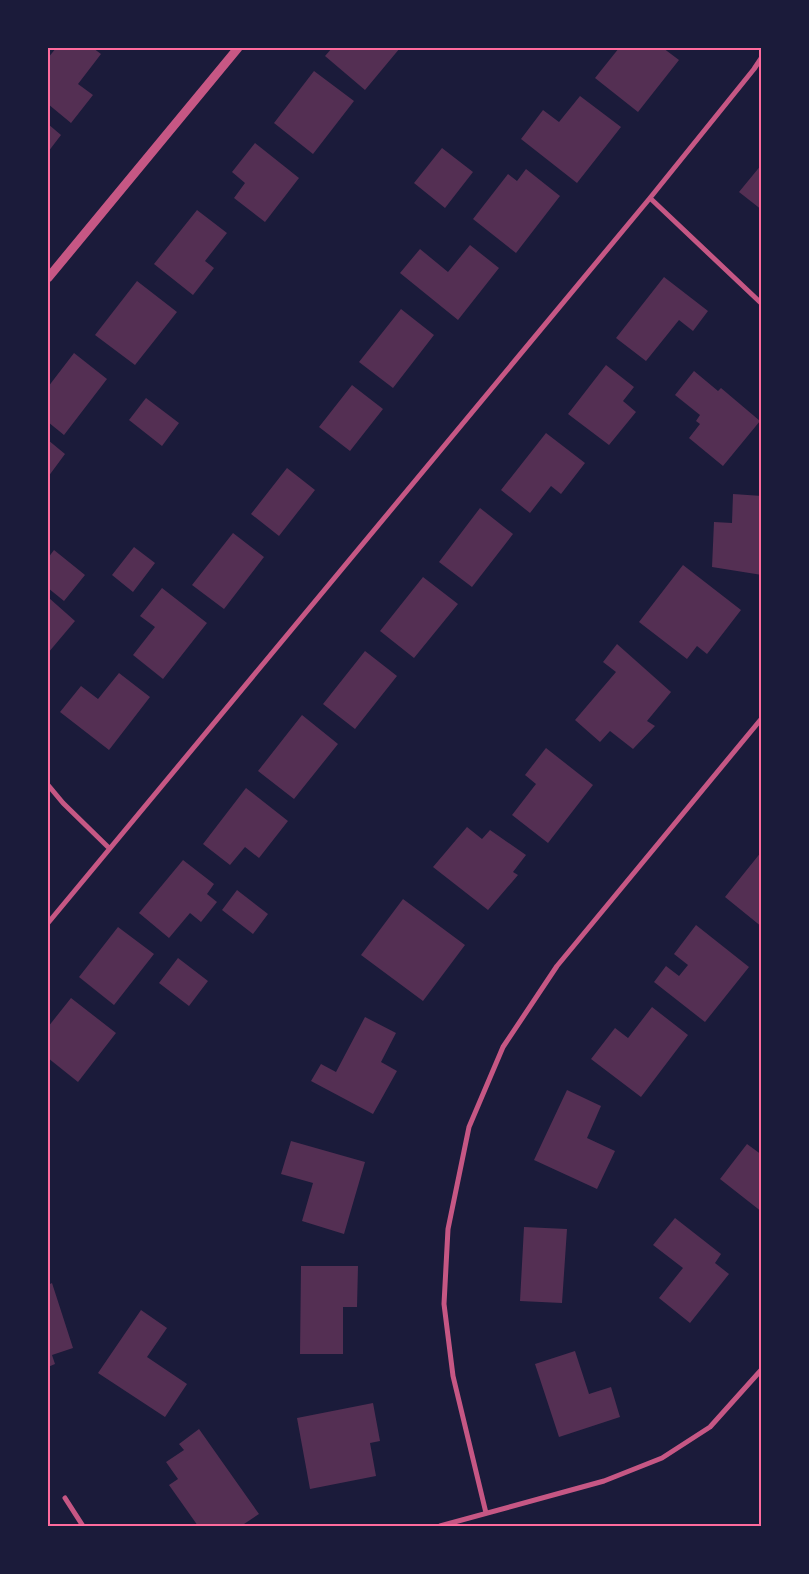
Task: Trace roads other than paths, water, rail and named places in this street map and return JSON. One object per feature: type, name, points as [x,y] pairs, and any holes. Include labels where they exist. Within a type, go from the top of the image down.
[{"type":"street","points":[[48,278],[238,48]]},
{"type":"street","points":[[48,923],[650,198],[762,57]]},
{"type":"street","points":[[650,198],[762,304]]},
{"type":"street","points":[[486,1512],[453,1376],[444,1304],[448,1228],[468,1127],[503,1047],[557,966],[762,718]]},
{"type":"street","points":[[48,785],[63,803],[109,848]]},
{"type":"street","points":[[440,1526],[604,1481],[662,1458],[710,1427],[762,1369]]},
{"type":"street","points":[[65,1498],[82,1526]]}]
